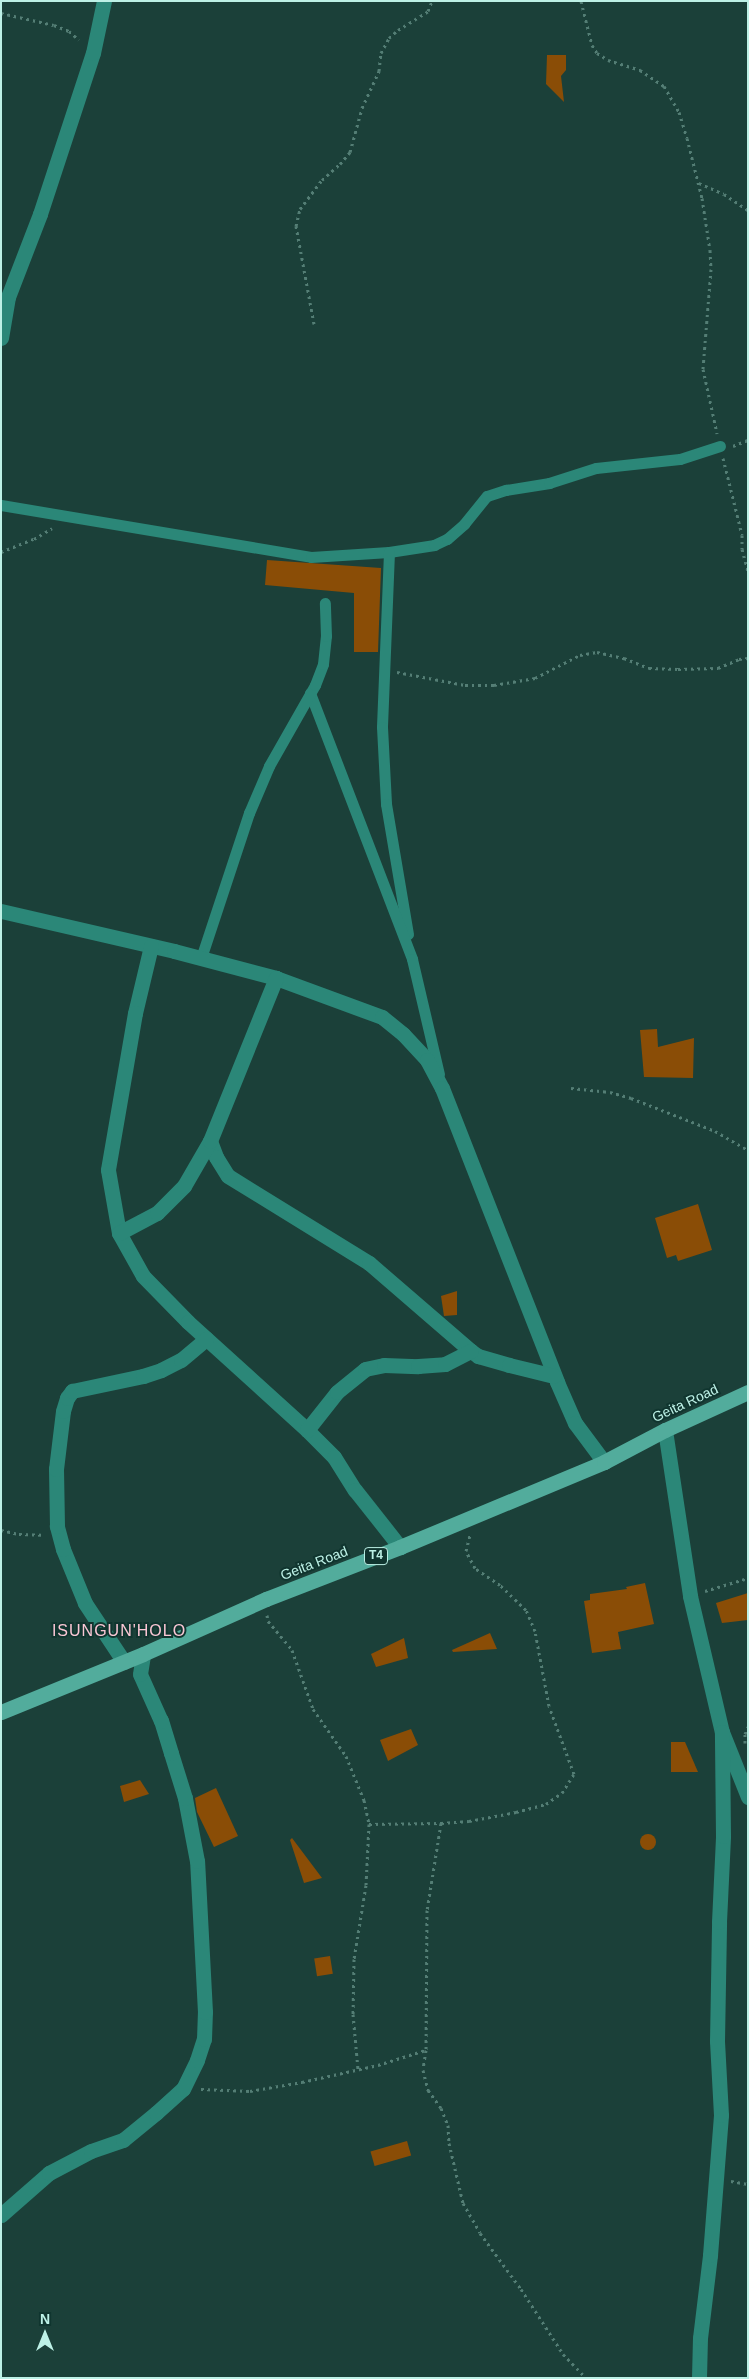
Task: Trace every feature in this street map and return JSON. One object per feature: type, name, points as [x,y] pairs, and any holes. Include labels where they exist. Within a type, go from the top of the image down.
[{"type":"highway","name":"Geita Road","points":[[1,1712],[144,1654],[266,1599],[400,1547],[604,1462],[665,1430],[748,1392]]},
{"type":"street","points":[[1,338],[8,298],[40,214],[93,54],[104,1]]},
{"type":"street","points":[[1,911],[201,958],[276,978],[382,1017],[404,1034],[427,1060],[442,1088],[554,1376],[575,1423],[604,1462]]},
{"type":"street","points":[[151,946],[135,1013],[108,1170],[119,1233],[144,1276],[206,1339],[334,1456],[355,1490],[400,1547]]},
{"type":"street","points":[[119,1233],[158,1213],[184,1186],[210,1140],[276,978]]},
{"type":"street","points":[[210,1140],[216,1157],[228,1176],[369,1263],[478,1356],[554,1376]]},
{"type":"street","points":[[124,1662],[85,1603],[57,1526],[56,1469],[66,1398],[72,1391],[161,1370],[181,1360],[206,1339]]},
{"type":"street","points":[[307,1430],[320,1410],[337,1392],[365,1368],[384,1365],[418,1366],[445,1364],[471,1351]]},
{"type":"street","points":[[665,1430],[690,1596],[722,1732],[748,1797]]},
{"type":"street","points":[[1,2215],[49,2173],[91,2151],[123,2140],[183,2088],[197,2060],[204,2039],[205,2012],[197,1861],[185,1798],[172,1753],[140,1674],[144,1654]]},
{"type":"street","points":[[699,2378],[700,2338],[710,2254],[721,2115],[717,2041],[718,1922],[723,1836],[722,1732]]},
{"type":"lane","points":[[1,505],[311,557],[389,552],[434,545],[447,539],[460,529],[487,496],[506,490],[548,484],[596,468],[680,459],[720,446]]},
{"type":"lane","points":[[389,552],[382,727],[386,804],[412,959],[442,1088]]},
{"type":"lane","points":[[201,958],[249,813],[273,759],[310,693],[323,664],[326,636],[325,603]]},
{"type":"lane","points":[[310,693],[412,959]]},
{"type":"path","points":[[314,324],[296,226],[300,209],[322,180],[350,152],[362,108],[379,71],[381,53],[389,38],[428,11],[432,1]]},
{"type":"path","points":[[581,1],[592,45],[597,53],[608,60],[640,70],[664,86],[671,96],[687,138],[706,223],[711,269],[703,369],[742,535],[742,549],[748,572]]},
{"type":"path","points":[[1,13],[69,31],[93,54]]},
{"type":"path","points":[[698,182],[724,194],[748,210]]},
{"type":"path","points":[[1,552],[34,539],[70,516]]},
{"type":"path","points":[[384,670],[465,685],[494,685],[534,678],[580,655],[597,652],[624,658],[649,668],[718,668],[739,659],[748,658]]},
{"type":"path","points":[[571,1088],[610,1092],[631,1098],[715,1132],[748,1150]]},
{"type":"path","points":[[369,1824],[441,1823],[474,1820],[546,1804],[562,1793],[574,1774],[549,1706],[535,1631],[526,1610],[500,1585],[475,1568],[466,1551],[474,1516]]},
{"type":"path","points":[[1,1530],[36,1536],[59,1534]]},
{"type":"path","points":[[690,1596],[748,1578]]},
{"type":"path","points":[[266,1599],[268,1621],[292,1650],[313,1709],[346,1756],[364,1800],[369,1824],[366,1885],[354,1959],[353,2014],[358,2069]]},
{"type":"path","points":[[441,1823],[427,1910],[426,2050],[423,2070],[428,2090],[441,2108],[448,2125],[449,2143],[463,2204],[480,2233],[563,2354],[586,2378]]},
{"type":"path","points":[[183,2088],[250,2091],[302,2082],[358,2069],[426,2050]]},
{"type":"building","points":[[547,55],[566,55],[566,70],[561,76],[564,102],[546,84]]},
{"type":"building","points":[[267,560],[381,568],[378,652],[354,652],[354,593],[265,585]]},
{"type":"building","points":[[657,1029],[658,1047],[694,1038],[693,1078],[644,1077],[640,1030]]},
{"type":"building","points":[[698,1204],[712,1250],[678,1261],[676,1255],[667,1258],[655,1218]]},
{"type":"building","points":[[457,1291],[457,1315],[444,1316],[441,1296]]},
{"type":"building","points":[[645,1583],[654,1624],[618,1632],[621,1649],[592,1653],[584,1601],[590,1600],[590,1594],[627,1589],[626,1587]]},
{"type":"building","points":[[748,1593],[748,1620],[722,1623],[716,1603]]},
{"type":"building","points":[[490,1633],[497,1649],[453,1652],[452,1650]]},
{"type":"building","points":[[404,1638],[408,1658],[376,1667],[371,1654]]},
{"type":"building","points":[[411,1729],[418,1745],[388,1761],[380,1740]]},
{"type":"building","points":[[671,1742],[685,1742],[698,1772],[671,1772]]},
{"type":"building","points":[[140,1780],[149,1794],[124,1802],[120,1786]]},
{"type":"building","points":[[216,1788],[238,1836],[214,1847],[197,1812],[195,1798]]},
{"type":"building","points":[[648,1834],[654,1836],[656,1842],[654,1848],[648,1850],[642,1848],[640,1842],[642,1836]]},
{"type":"building","points":[[292,1838],[322,1878],[304,1883],[290,1840]]},
{"type":"building","points":[[330,1956],[333,1974],[317,1976],[314,1959]]},
{"type":"building","points":[[407,2141],[411,2155],[375,2166],[370,2151]]},
{"type":"district","name":"ISUNGUN'HOLO","points":[[119,1631]]}]
